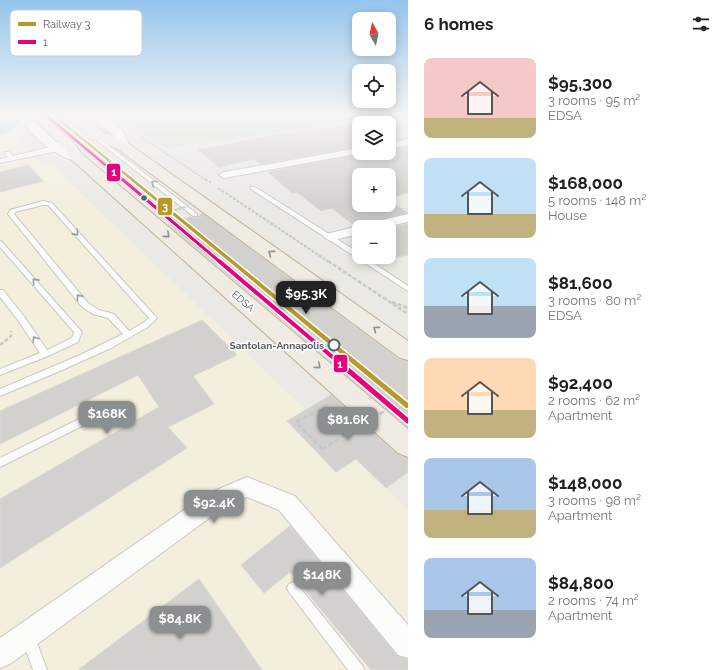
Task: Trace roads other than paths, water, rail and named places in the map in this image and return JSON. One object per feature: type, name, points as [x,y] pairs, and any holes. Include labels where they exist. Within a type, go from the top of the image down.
[{"type":"highway","name":"EDSA","points":[[66,147],[408,445]]},
{"type":"highway","points":[[124,147],[408,352]]},
{"type":"street","points":[[4,156],[66,147]]},
{"type":"street","points":[[224,175],[352,152]]},
{"type":"street","points":[[396,221],[408,218]]},
{"type":"street","points":[[330,237],[352,232]]},
{"type":"street","points":[[0,654],[215,501],[247,487],[287,503],[408,645]]},
{"type":"lane","points":[[111,146],[196,215]]},
{"type":"lane","points":[[66,147],[174,223]]},
{"type":"lane","points":[[253,188],[352,252]]},
{"type":"lane","points":[[0,393],[53,371],[128,335],[151,322],[153,318],[50,204],[43,203],[12,211],[11,214],[85,305],[96,312],[111,316],[128,335]]},
{"type":"lane","points":[[0,243],[78,332],[75,340],[0,372]]},
{"type":"lane","points":[[370,264],[408,289]]},
{"type":"lane","points":[[0,292],[20,317],[45,354]]},
{"type":"lane","points":[[0,463],[81,422]]},
{"type":"lane","points":[[293,588],[357,670]]},
{"type":"lane","points":[[28,635],[40,670]]},
{"type":"rail line","name":"3","points":[[91,146],[408,406]]},
{"type":"place","name":"Santolan-Annapolis","points":[[334,345]]}]
